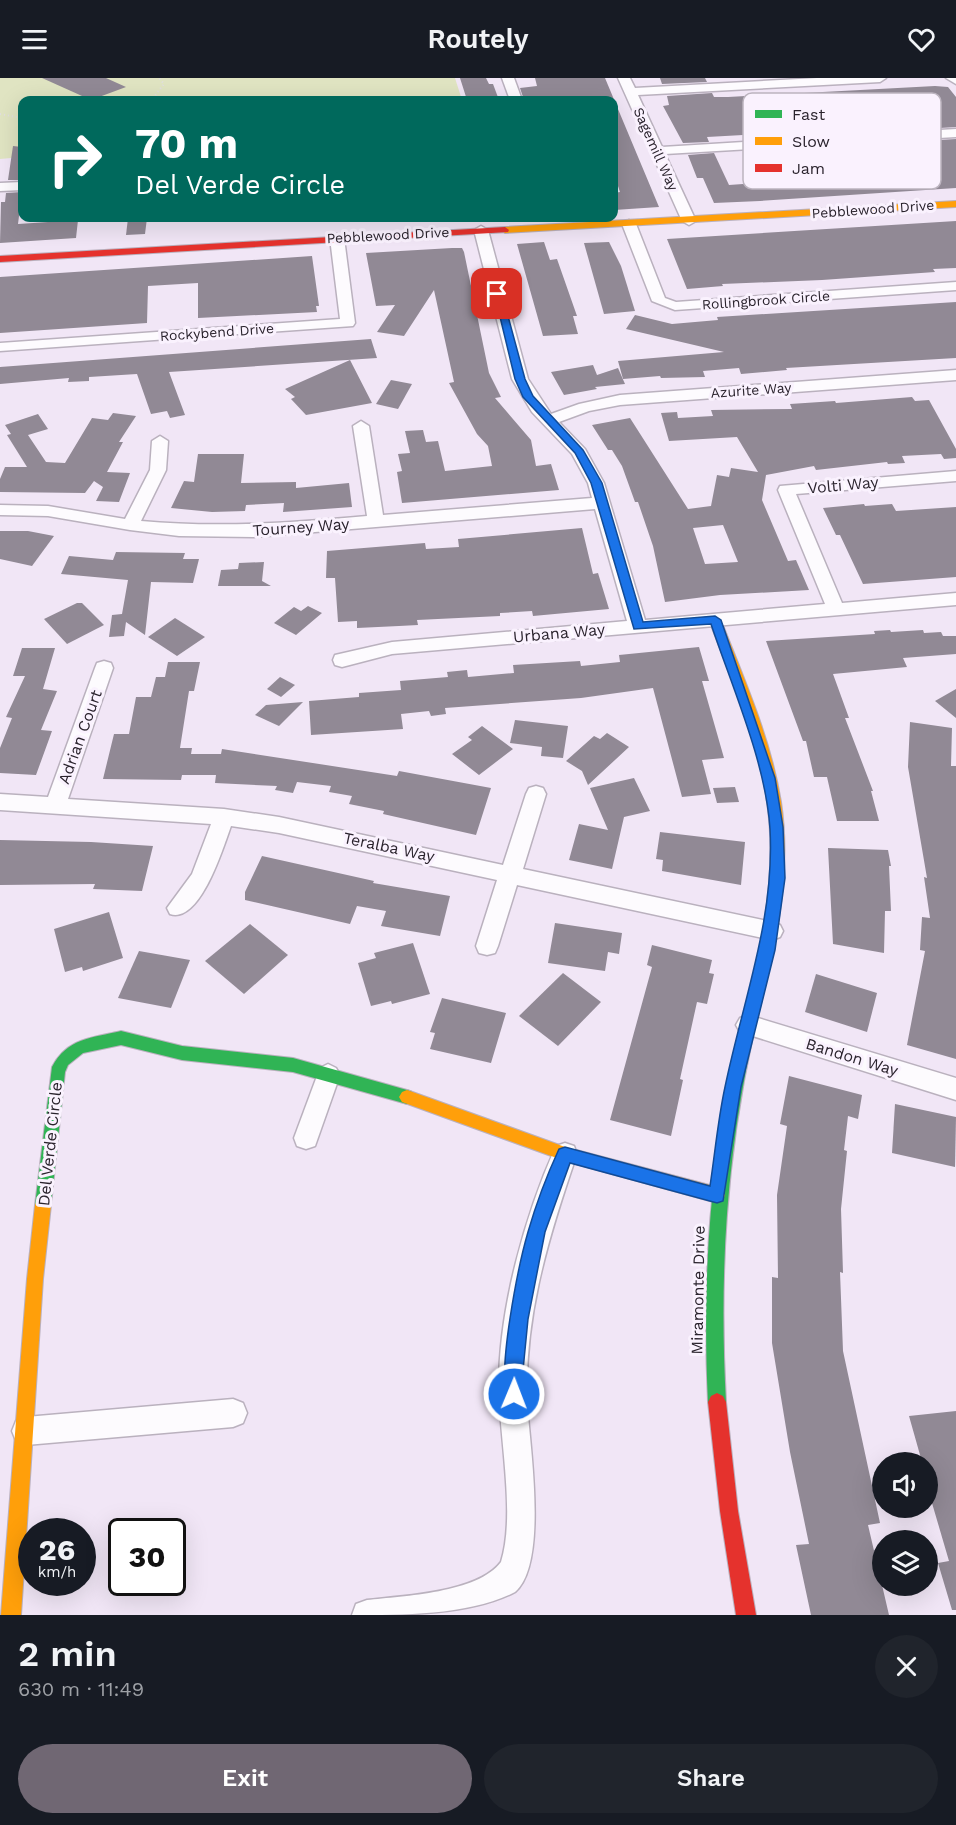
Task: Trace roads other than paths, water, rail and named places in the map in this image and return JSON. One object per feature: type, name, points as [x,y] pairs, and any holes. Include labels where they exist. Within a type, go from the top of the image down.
[{"type":"street","points":[[508,78],[515,96]]},
{"type":"street","name":"Sagemill Way","points":[[624,78],[689,221]]},
{"type":"street","points":[[630,92],[880,78]]},
{"type":"street","points":[[952,78],[956,80]]},
{"type":"street","points":[[941,135],[956,134]]},
{"type":"street","points":[[657,151],[743,146]]},
{"type":"street","points":[[0,187],[18,186]]},
{"type":"street","name":"Pebblewood Drive","points":[[0,259],[956,204]]},
{"type":"street","name":"Rollingbrook Circle","points":[[629,224],[659,301],[675,306],[956,286]]},
{"type":"street","points":[[481,230],[520,379],[528,397],[579,452],[596,483],[638,626]]},
{"type":"street","name":"Rockybend Drive","points":[[0,347],[348,323],[337,238]]},
{"type":"street","name":"Azurite Way","points":[[548,420],[585,407],[620,400],[956,375]]},
{"type":"street","points":[[361,426],[376,522]]},
{"type":"street","points":[[130,525],[158,470],[160,441]]},
{"type":"street","name":"Volti Way","points":[[836,609],[786,490],[956,476]]},
{"type":"street","name":"Tourney Way","points":[[0,510],[48,511],[130,525],[188,530],[254,531],[602,503]]},
{"type":"street","name":"Urbana Way","points":[[342,660],[392,648],[956,599]]},
{"type":"street","name":"Miramonte Drive","points":[[715,620],[769,778],[777,827],[778,878],[772,931],[733,1087],[717,1195],[713,1265],[714,1355],[721,1456],[746,1615]]},
{"type":"street","name":"Adrian Court","points":[[55,806],[104,668]]},
{"type":"street","points":[[487,946],[536,794]]},
{"type":"street","name":"Teralba Way","points":[[0,802],[224,817],[336,835],[772,931]]},
{"type":"street","points":[[178,908],[201,878],[224,817]]},
{"type":"street","name":"Bandon Way","points":[[748,1024],[956,1089]]},
{"type":"street","name":"Del Verde Circle","points":[[11,1615],[26,1431],[35,1279],[57,1072],[63,1060],[79,1047],[121,1038],[182,1053],[293,1065],[418,1100],[565,1154],[717,1195]]},
{"type":"street","points":[[306,1138],[328,1075]]},
{"type":"street","points":[[378,1614],[485,1594],[508,1579],[516,1560],[520,1527],[513,1375],[518,1330],[537,1232],[565,1154]]},
{"type":"street","points":[[26,1431],[233,1413]]}]
